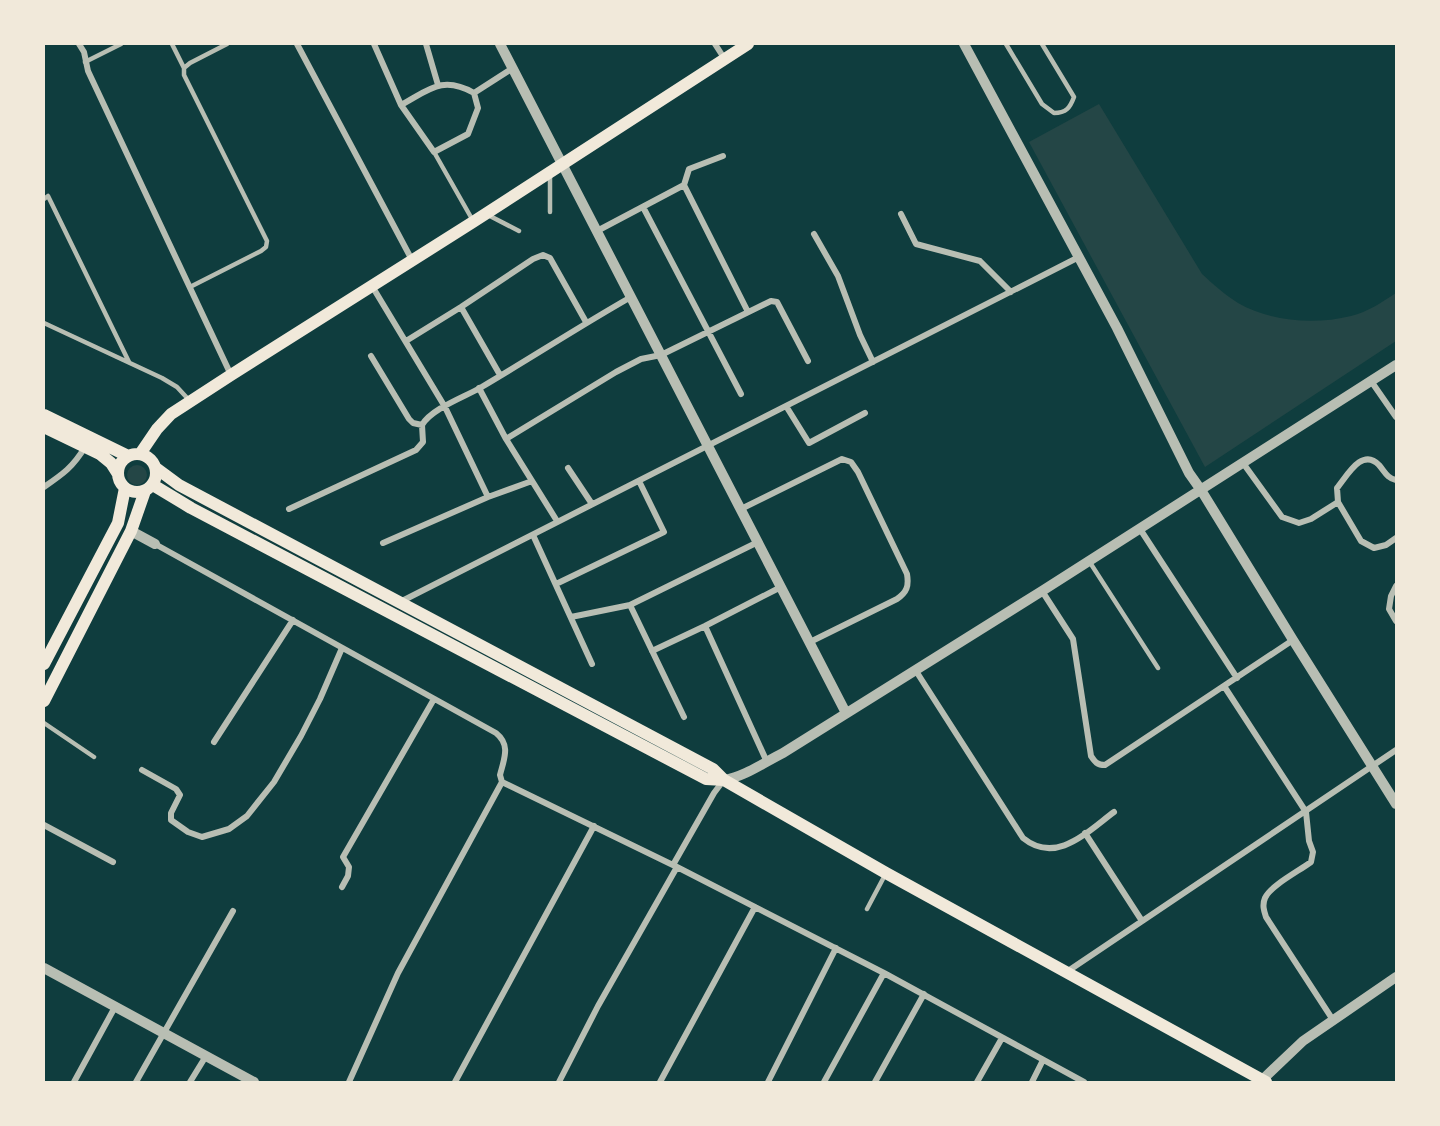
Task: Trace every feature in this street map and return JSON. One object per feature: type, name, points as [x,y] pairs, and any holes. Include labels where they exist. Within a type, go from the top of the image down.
[{"type":"main road","points":[[118,474],[121,464],[134,455],[163,422],[191,402],[748,44]]},
{"type":"main road","points":[[44,415],[134,455],[150,458],[156,468],[179,485],[704,764],[724,780],[886,873],[1068,971],[1264,1081]]},
{"type":"main road","points":[[44,427],[107,459],[125,488],[137,492],[149,488],[706,779],[724,780]]},
{"type":"main road","points":[[44,701],[131,531],[149,488],[156,478],[156,468]]},
{"type":"main road","points":[[44,664],[118,524],[125,488]]},
{"type":"street","points":[[80,44],[88,71],[231,375]]},
{"type":"street","points":[[297,44],[412,260]]},
{"type":"street","points":[[374,44],[400,105],[434,152],[468,134],[478,108],[474,93]]},
{"type":"street","points":[[426,44],[438,85]]},
{"type":"street","points":[[500,44],[846,712]]},
{"type":"street","points":[[715,44],[724,58]]},
{"type":"street","points":[[964,44],[1117,328],[1189,473],[1396,804]]},
{"type":"street","points":[[474,93],[513,68]]},
{"type":"street","points":[[400,105],[438,85],[453,84],[474,93]]},
{"type":"street","points":[[723,156],[689,169],[684,185],[748,312]]},
{"type":"street","points":[[597,231],[684,185]]},
{"type":"street","points":[[642,207],[741,394]]},
{"type":"street","points":[[901,214],[916,244],[980,261],[1011,292]]},
{"type":"street","points":[[814,234],[838,276],[860,335],[873,362]]},
{"type":"street","points":[[406,341],[543,255],[550,258],[586,322]]},
{"type":"street","points":[[400,602],[1079,257]]},
{"type":"street","points":[[372,286],[445,407],[488,497]]},
{"type":"street","points":[[289,509],[419,448],[423,442],[422,425],[430,416],[631,297]]},
{"type":"street","points":[[507,439],[616,372],[641,359],[661,355],[771,301],[777,302],[808,361]]},
{"type":"street","points":[[461,307],[500,375]]},
{"type":"street","points":[[371,356],[409,419],[412,423],[422,425]]},
{"type":"street","points":[[559,1083],[598,1006],[714,793],[724,780],[736,778],[767,762],[916,671],[1396,365]]},
{"type":"street","points":[[1371,381],[1396,417]]},
{"type":"street","points":[[479,388],[557,521]]},
{"type":"street","points":[[786,406],[809,443],[865,413]]},
{"type":"street","points":[[44,486],[72,467],[85,447]]},
{"type":"street","points":[[741,509],[842,459],[851,462],[858,472],[907,574],[909,584],[905,594],[897,599],[810,642]]},
{"type":"street","points":[[1396,480],[1391,479],[1373,460],[1362,460],[1337,488],[1338,502],[1361,541],[1374,548],[1386,545],[1396,538]]},
{"type":"street","points":[[1243,463],[1282,517],[1299,523],[1311,519],[1338,502]]},
{"type":"street","points":[[568,468],[592,504]]},
{"type":"street","points":[[383,543],[488,497],[532,481]]},
{"type":"street","points":[[556,584],[664,532],[639,481]]},
{"type":"street","points":[[1140,529],[1237,678]]},
{"type":"street","points":[[131,531],[502,738],[506,753],[500,776],[502,782],[836,948],[1084,1082]]},
{"type":"street","points":[[533,534],[592,664]]},
{"type":"street","points":[[571,617],[630,605],[758,542]]},
{"type":"street","points":[[1396,586],[1391,596],[1389,609],[1396,621]]},
{"type":"street","points":[[652,651],[781,587]]},
{"type":"street","points":[[1042,591],[1073,639],[1091,756],[1096,764],[1105,765],[1293,640]]},
{"type":"street","points":[[630,605],[684,717]]},
{"type":"street","points":[[214,742],[293,620]]},
{"type":"street","points":[[705,626],[767,762]]},
{"type":"street","points":[[142,770],[176,789],[180,795],[171,813],[171,820],[176,825],[202,837],[229,829],[247,816],[283,768],[320,699],[342,648]]},
{"type":"street","points":[[916,671],[1023,838],[1032,846],[1046,849],[1061,848],[1114,812]]},
{"type":"street","points":[[1224,686],[1306,812],[1309,840],[1313,852],[1311,862],[1272,890],[1265,897],[1263,908],[1266,917],[1333,1020]]},
{"type":"street","points":[[342,887],[348,876],[349,867],[343,857],[434,699]]},
{"type":"street","points":[[1068,971],[1396,750]]},
{"type":"street","points":[[349,1083],[398,973],[502,782]]},
{"type":"street","points":[[44,825],[113,862]]},
{"type":"street","points":[[455,1083],[594,826]]},
{"type":"street","points":[[1085,833],[1142,921]]},
{"type":"street","points":[[660,1083],[755,908]]},
{"type":"street","points":[[136,1083],[233,911]]},
{"type":"street","points":[[768,1083],[836,948]]},
{"type":"street","points":[[44,968],[254,1083]]},
{"type":"street","points":[[824,1083],[884,973]]},
{"type":"street","points":[[1264,1081],[1303,1041],[1396,977]]},
{"type":"street","points":[[875,1083],[924,994]]},
{"type":"street","points":[[74,1083],[115,1007]]},
{"type":"street","points":[[977,1083],[1002,1038]]},
{"type":"street","points":[[190,1083],[206,1056]]},
{"type":"street","points":[[1032,1083],[1043,1060]]},
{"type":"lane","points":[[85,62],[121,44]]},
{"type":"lane","points":[[172,44],[184,68],[184,75],[267,241],[266,247],[261,251],[190,287]]},
{"type":"lane","points":[[184,68],[227,44]]},
{"type":"lane","points":[[1006,44],[1042,104],[1054,113],[1063,113],[1071,106],[1074,97],[1042,44]]},
{"type":"lane","points":[[434,152],[473,222]]},
{"type":"lane","points":[[550,171],[550,212]]},
{"type":"lane","points":[[44,199],[48,196],[129,363]]},
{"type":"lane","points":[[486,213],[519,231]]},
{"type":"lane","points":[[44,323],[171,383],[191,402]]},
{"type":"lane","points":[[1089,561],[1158,668]]},
{"type":"lane","points":[[44,723],[94,757]]},
{"type":"lane","points":[[867,909],[886,873]]},
{"type":"shaded area","points":[[1099,104],[1202,274],[1224,293],[1238,303],[1265,314],[1308,321],[1337,319],[1357,314],[1396,293],[1396,341],[1205,467],[1029,142]]},
{"type":"shaded area","points":[[137,465],[144,468],[147,475],[144,482],[137,485],[130,482],[127,475],[130,468]]}]
